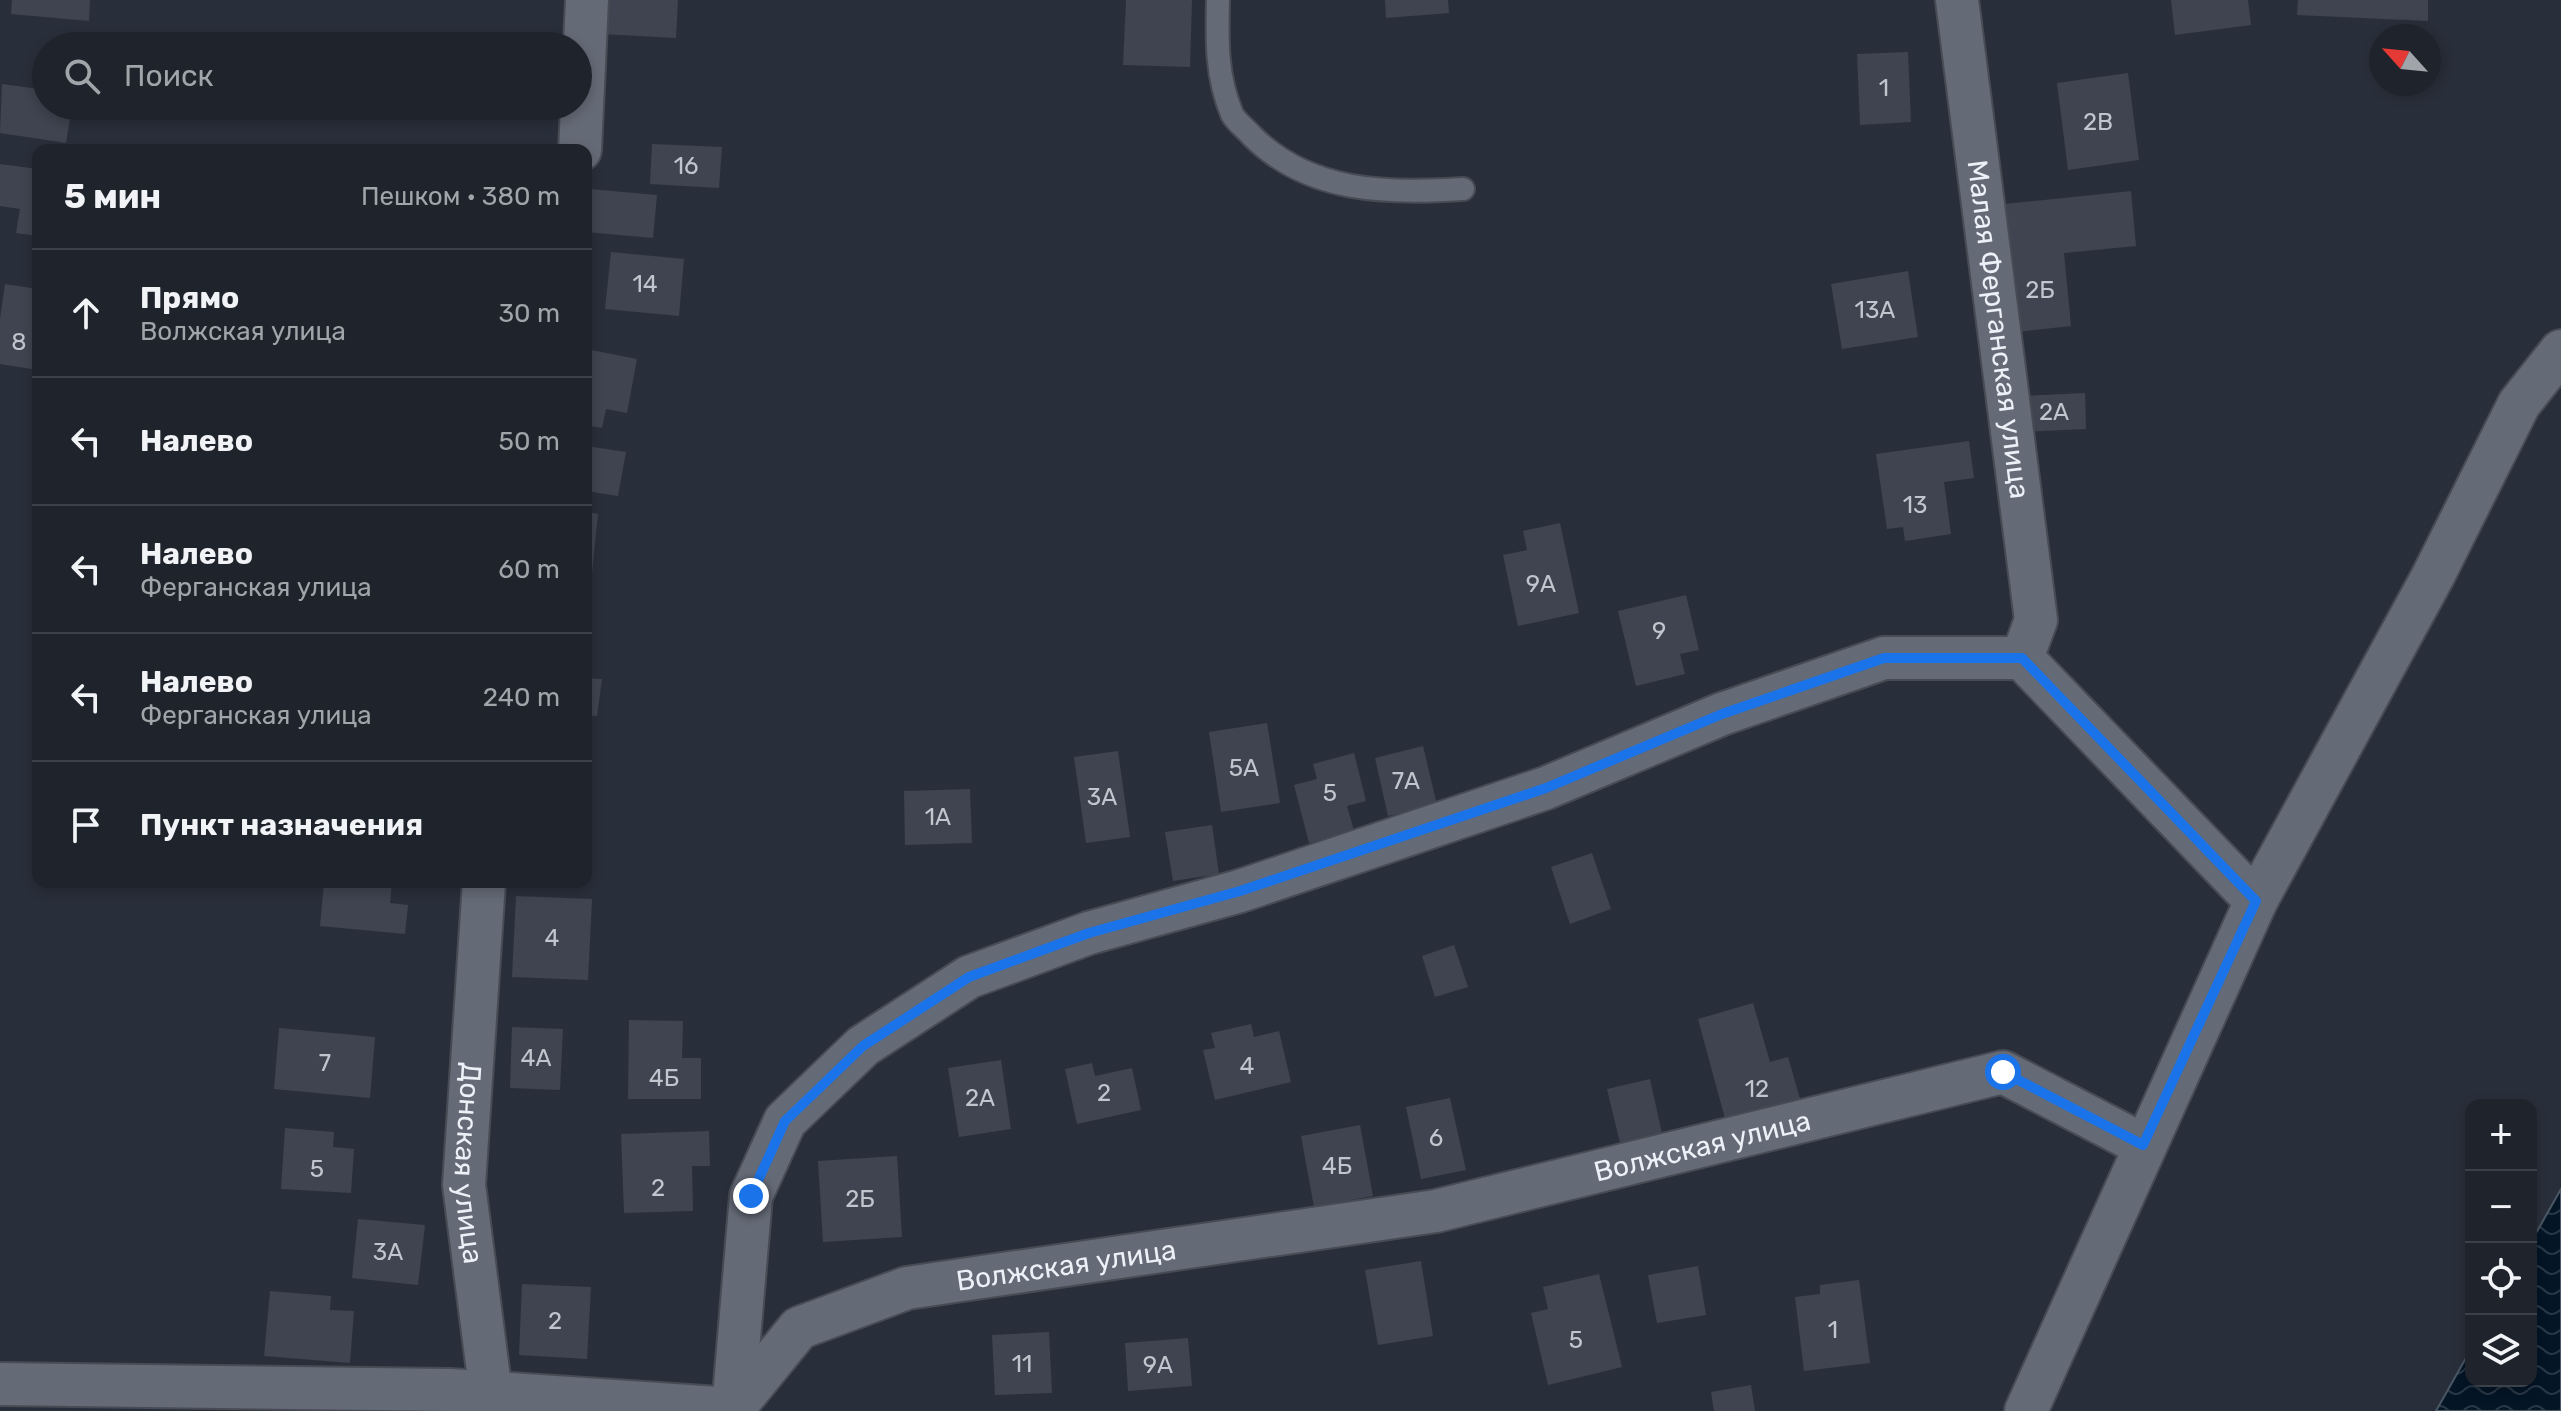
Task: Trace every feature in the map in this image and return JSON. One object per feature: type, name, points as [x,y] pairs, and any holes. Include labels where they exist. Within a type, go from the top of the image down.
[{"type":"street","points":[[586,32],[587,0]]},
{"type":"street","name":"Малая Ферганская улица","points":[[1957,0],[2036,620],[2022,658]]},
{"type":"street","points":[[580,144],[581,120]]},
{"type":"street","points":[[2026,1411],[2143,1145],[2256,901],[2433,576],[2519,404],[2561,351]]},
{"type":"street","points":[[0,1384],[491,1394],[733,1410],[751,1196],[785,1121],[863,1046],[969,977],[1089,933],[1240,891],[1546,788],[1722,714],[1884,658],[2022,658],[2256,901]]},
{"type":"street","name":"Донская улица","points":[[484,888],[464,1185],[491,1394]]},
{"type":"street","name":"Волжская улица","points":[[733,1410],[799,1328],[907,1288],[1436,1211],[2003,1072],[2143,1145]]},
{"type":"lane","points":[[1218,0],[1216,62],[1233,117],[1276,160],[1338,184],[1403,193],[1463,189]]},
{"type":"water","points":[[2561,1189],[2561,1411],[2436,1411],[2465,1360],[2465,1387],[2537,1387],[2537,1231]]},
{"type":"building","points":[[12,0],[90,0],[89,21],[11,14]]},
{"type":"building","points":[[603,0],[678,0],[676,38],[601,34]]},
{"type":"building","points":[[1126,0],[1192,0],[1190,67],[1123,65]]},
{"type":"building","points":[[1385,0],[1448,0],[1449,13],[1386,18]]},
{"type":"building","points":[[2171,0],[2248,0],[2251,25],[2175,35]]},
{"type":"building","points":[[2298,0],[2428,0],[2428,21],[2297,15]]},
{"type":"building","points":[[1908,52],[1911,122],[1860,125],[1857,54]]},
{"type":"building","points":[[2128,73],[2139,160],[2068,170],[2057,83]]},
{"type":"building","points":[[2,84],[32,88],[32,120],[70,120],[66,143],[0,133]]},
{"type":"building","points":[[652,144],[722,147],[719,188],[650,184]]},
{"type":"building","points":[[0,164],[32,168],[32,235],[16,233],[20,209],[0,206]]},
{"type":"building","points":[[592,189],[657,195],[653,238],[592,233]]},
{"type":"building","points":[[2131,191],[2136,246],[2064,253],[2071,326],[2017,332],[2004,204]]},
{"type":"building","points":[[611,252],[684,259],[679,316],[605,309]]},
{"type":"building","points":[[1908,271],[1918,337],[1842,349],[1831,284]]},
{"type":"building","points":[[5,284],[32,288],[32,369],[0,364],[0,319]]},
{"type":"building","points":[[592,350],[637,359],[627,413],[606,409],[602,428],[592,426]]},
{"type":"building","points":[[2085,393],[2086,429],[2023,432],[2022,396]]},
{"type":"building","points":[[1969,441],[1974,478],[1944,482],[1951,534],[1905,541],[1903,527],[1887,529],[1876,454]]},
{"type":"building","points":[[592,447],[626,452],[618,496],[592,492]]},
{"type":"building","points":[[592,513],[598,514],[592,573]]},
{"type":"building","points":[[1560,523],[1579,613],[1518,626],[1503,555],[1527,550],[1523,531]]},
{"type":"building","points":[[1686,595],[1699,650],[1680,654],[1685,674],[1636,686],[1618,611]]},
{"type":"building","points":[[592,678],[602,679],[597,716],[592,716]]},
{"type":"building","points":[[1267,723],[1280,803],[1221,812],[1209,732]]},
{"type":"building","points":[[1423,746],[1437,805],[1388,816],[1375,758]]},
{"type":"building","points":[[1118,751],[1130,837],[1086,843],[1074,757]]},
{"type":"building","points":[[1354,753],[1366,801],[1347,806],[1354,831],[1309,843],[1294,785],[1317,779],[1313,764]]},
{"type":"building","points":[[970,789],[972,843],[905,845],[904,791]]},
{"type":"building","points":[[1212,825],[1219,874],[1173,881],[1165,832]]},
{"type":"building","points":[[1592,853],[1611,909],[1570,924],[1551,867]]},
{"type":"building","points":[[323,888],[391,888],[390,903],[408,905],[405,934],[320,926]]},
{"type":"building","points":[[516,896],[592,899],[588,980],[512,977]]},
{"type":"building","points":[[1454,945],[1468,987],[1435,997],[1422,956]]},
{"type":"building","points":[[1753,1003],[1770,1062],[1788,1057],[1805,1116],[1730,1137],[1698,1019]]},
{"type":"building","points":[[629,1020],[683,1021],[682,1058],[701,1058],[701,1099],[628,1099]]},
{"type":"building","points":[[1251,1024],[1254,1037],[1279,1031],[1291,1082],[1215,1100],[1203,1050],[1215,1048],[1211,1033]]},
{"type":"building","points":[[512,1027],[563,1029],[560,1090],[510,1088]]},
{"type":"building","points":[[279,1028],[375,1037],[370,1098],[274,1089]]},
{"type":"building","points":[[1001,1060],[1011,1129],[959,1137],[948,1068]]},
{"type":"building","points":[[1092,1063],[1095,1076],[1132,1068],[1141,1110],[1077,1124],[1065,1069]]},
{"type":"building","points":[[1650,1079],[1663,1138],[1621,1147],[1607,1089]]},
{"type":"building","points":[[1450,1098],[1466,1170],[1421,1179],[1406,1107]]},
{"type":"building","points":[[1360,1125],[1373,1196],[1314,1207],[1301,1136]]},
{"type":"building","points":[[285,1128],[334,1132],[333,1147],[354,1149],[351,1193],[281,1189]]},
{"type":"building","points":[[709,1131],[710,1166],[692,1166],[693,1211],[624,1213],[621,1134]]},
{"type":"building","points":[[897,1156],[902,1237],[823,1242],[818,1161]]},
{"type":"building","points":[[358,1219],[425,1225],[418,1285],[352,1278]]},
{"type":"building","points":[[1421,1261],[1433,1336],[1378,1345],[1365,1270]]},
{"type":"building","points":[[1698,1266],[1706,1315],[1657,1323],[1648,1275]]},
{"type":"building","points":[[1599,1274],[1622,1367],[1548,1385],[1531,1313],[1548,1309],[1543,1287]]},
{"type":"building","points":[[1859,1280],[1870,1363],[1804,1371],[1795,1297],[1820,1294],[1820,1285]]},
{"type":"building","points":[[522,1284],[591,1287],[587,1359],[519,1355]]},
{"type":"building","points":[[270,1291],[331,1296],[330,1310],[354,1311],[350,1363],[264,1356]]},
{"type":"building","points":[[1049,1332],[1052,1393],[995,1395],[992,1335]]},
{"type":"building","points":[[1188,1338],[1192,1386],[1128,1391],[1125,1343]]},
{"type":"building","points":[[1751,1385],[1755,1411],[1714,1411],[1711,1392]]},
{"type":"route","points":[[751,1196],[785,1121],[863,1046],[969,977],[1089,933],[1240,891],[1546,788],[1722,714],[1884,658],[2022,658],[2256,901],[2143,1145],[2003,1072]]}]
